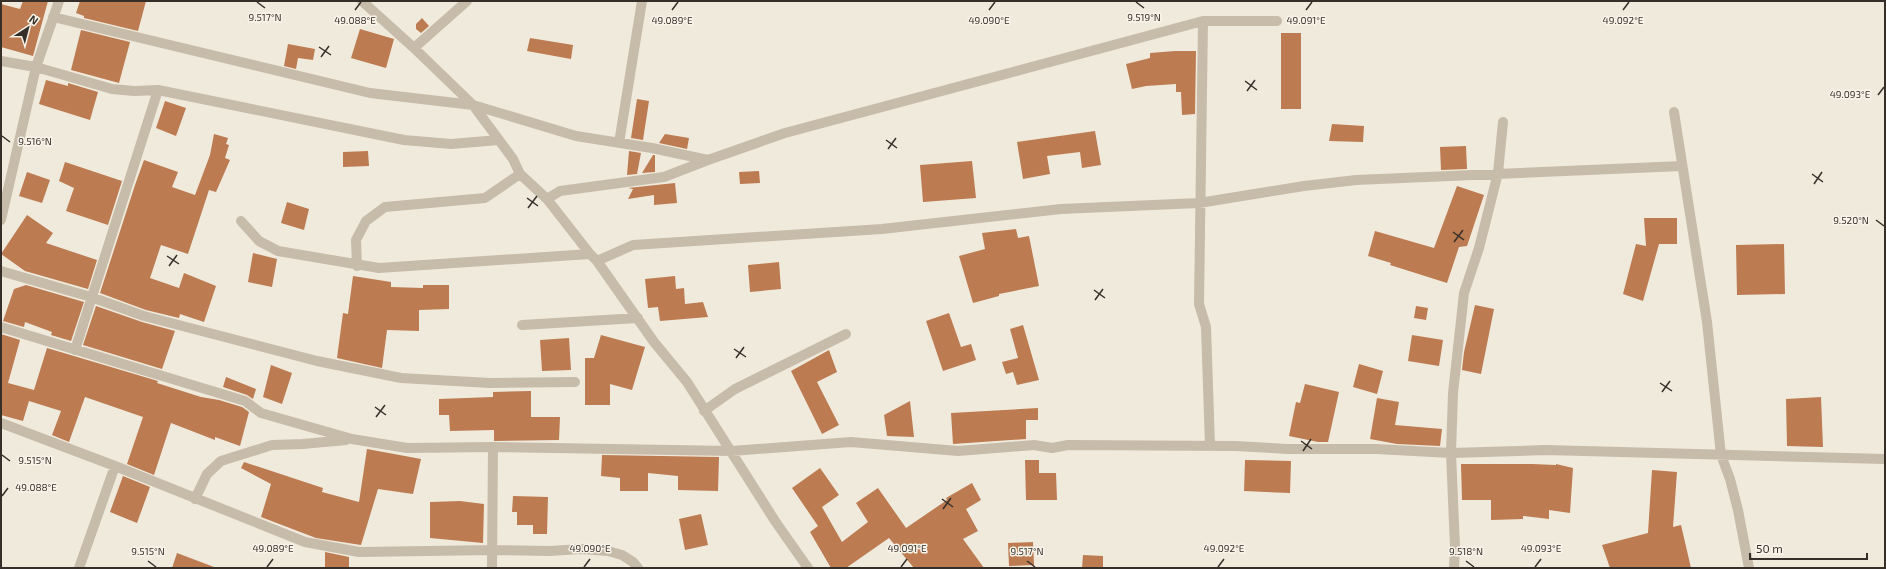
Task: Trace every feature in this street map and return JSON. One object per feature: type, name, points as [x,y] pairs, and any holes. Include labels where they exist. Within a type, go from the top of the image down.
[{"type":"street","points":[[1,220],[36,67],[59,1]]},
{"type":"street","points":[[362,1],[414,48],[473,105],[513,159],[520,174],[547,199],[594,258],[654,342],[687,382],[775,521],[808,568]]},
{"type":"street","points":[[414,48],[467,1]]},
{"type":"street","points":[[619,143],[642,1]]},
{"type":"street","points":[[53,17],[370,93],[473,105],[576,136],[708,160]]},
{"type":"street","points":[[547,199],[560,191],[664,177],[785,133],[1202,21],[1277,21]]},
{"type":"street","points":[[1202,21],[1199,304],[1206,327],[1210,446]]},
{"type":"street","points":[[1,60],[36,67],[112,89],[134,91],[158,90],[404,140],[451,144],[499,140]]},
{"type":"street","points":[[75,350],[158,90]]},
{"type":"street","points":[[1674,112],[1707,322],[1721,455],[1730,479],[1738,510],[1747,568]]},
{"type":"street","points":[[1454,568],[1456,546],[1451,453],[1453,393],[1464,293],[1479,248],[1498,173],[1503,122]]},
{"type":"street","points":[[241,221],[259,241],[278,251],[357,266],[379,268],[594,258],[633,245],[882,229],[1061,209],[1199,203],[1304,186],[1356,180],[1682,166]]},
{"type":"street","points":[[357,266],[356,240],[366,221],[385,207],[485,198],[520,174]]},
{"type":"street","points":[[1,271],[91,298],[144,316],[317,361],[401,378],[490,382],[575,382]]},
{"type":"street","points":[[522,325],[638,318]]},
{"type":"street","points":[[1,327],[245,401],[261,413],[352,439],[407,448],[732,451],[851,442],[958,451],[1034,444],[1052,448],[1068,445],[1210,446],[1451,453],[1546,450],[1885,459]]},
{"type":"street","points":[[704,411],[735,389],[846,334]]},
{"type":"street","points":[[1,423],[115,466],[305,542],[359,552],[493,550],[550,551],[582,549],[608,550],[622,555],[638,568]]},
{"type":"street","points":[[195,499],[207,474],[221,461],[272,445],[303,444],[352,439]]},
{"type":"street","points":[[492,448],[492,568]]},
{"type":"street","points":[[79,568],[115,466]]},
{"type":"building","points":[[23,1],[48,1],[33,56],[1,47],[1,4],[20,9]]},
{"type":"building","points":[[80,1],[146,1],[138,31],[84,18],[84,16],[76,13]]},
{"type":"building","points":[[422,18],[429,26],[421,33],[416,29],[416,24]]},
{"type":"building","points":[[360,29],[394,39],[386,68],[351,58]]},
{"type":"building","points":[[81,30],[130,42],[119,83],[71,70]]},
{"type":"building","points":[[1281,33],[1301,33],[1301,109],[1281,109]]},
{"type":"building","points":[[530,38],[573,45],[571,59],[527,51]]},
{"type":"building","points":[[288,44],[315,49],[313,60],[298,58],[296,69],[284,66]]},
{"type":"building","points":[[1196,51],[1195,114],[1182,115],[1181,92],[1176,92],[1176,84],[1146,86],[1132,89],[1126,64],[1150,58],[1150,53]]},
{"type":"building","points":[[46,80],[68,86],[68,83],[98,92],[90,120],[39,104]]},
{"type":"building","points":[[637,99],[649,101],[643,140],[631,138]]},
{"type":"building","points":[[165,101],[186,108],[176,136],[156,128]]},
{"type":"building","points":[[1332,124],[1364,126],[1363,142],[1329,141]]},
{"type":"building","points":[[1095,131],[1101,165],[1082,168],[1080,152],[1047,156],[1050,174],[1023,179],[1017,142]]},
{"type":"building","points":[[214,134],[228,138],[226,144],[229,145],[225,158],[230,160],[216,192],[209,190],[188,254],[161,245],[150,278],[179,288],[184,273],[216,286],[204,322],[180,314],[179,318],[146,310],[100,293],[144,160],[178,172],[172,187],[195,195],[210,155]]},
{"type":"building","points":[[665,134],[689,138],[687,149],[659,143]]},
{"type":"building","points":[[1466,146],[1467,169],[1441,170],[1440,147]]},
{"type":"building","points":[[368,151],[369,166],[343,167],[343,152]]},
{"type":"building","points":[[629,151],[641,153],[637,174],[627,175]]},
{"type":"building","points":[[653,155],[655,155],[655,172],[642,173]]},
{"type":"building","points":[[972,161],[976,198],[923,202],[920,165]]},
{"type":"building","points":[[65,162],[122,181],[108,225],[66,211],[74,188],[59,181]]},
{"type":"building","points":[[759,171],[760,183],[740,184],[739,172]]},
{"type":"building","points":[[27,172],[50,180],[42,203],[19,196]]},
{"type":"building","points":[[675,183],[677,203],[654,205],[654,195],[628,199],[633,189],[628,188]]},
{"type":"building","points":[[1457,186],[1484,195],[1467,246],[1459,247],[1447,283],[1390,265],[1391,263],[1368,256],[1375,231],[1434,248]]},
{"type":"building","points":[[287,202],[309,209],[304,230],[281,223]]},
{"type":"building","points":[[27,215],[53,233],[46,243],[97,260],[88,289],[25,271],[1,254]]},
{"type":"building","points":[[1644,218],[1677,218],[1677,244],[1659,244],[1643,301],[1623,294],[1636,244],[1646,246]]},
{"type":"building","points":[[1016,229],[1018,238],[1029,236],[1039,286],[999,294],[999,296],[973,303],[959,256],[985,249],[982,233]]},
{"type":"building","points":[[1784,244],[1785,294],[1737,295],[1736,245]]},
{"type":"building","points":[[253,253],[277,259],[272,287],[248,282]]},
{"type":"building","points":[[779,262],[781,289],[750,292],[748,265]]},
{"type":"building","points":[[353,276],[391,282],[391,287],[423,288],[423,285],[449,285],[449,309],[419,310],[419,331],[387,330],[382,368],[337,358],[343,313],[348,314]]},
{"type":"building","points":[[675,276],[676,289],[684,288],[685,304],[703,302],[708,317],[660,321],[658,307],[648,308],[645,279]]},
{"type":"building","points":[[26,285],[84,302],[71,341],[51,335],[52,332],[25,322],[24,327],[3,321],[14,289]]},
{"type":"building","points":[[1475,305],[1494,309],[1481,374],[1462,370],[1464,352]]},
{"type":"building","points":[[96,306],[142,322],[175,331],[162,369],[83,345]]},
{"type":"building","points":[[1416,306],[1428,308],[1426,320],[1414,318]]},
{"type":"building","points":[[949,313],[961,347],[971,344],[976,360],[943,371],[926,321]]},
{"type":"building","points":[[1023,325],[1039,380],[1017,385],[1013,372],[1006,374],[1002,362],[1018,358],[1010,329]]},
{"type":"building","points":[[1,334],[20,340],[8,383],[34,390],[47,348],[158,381],[157,383],[201,397],[219,400],[242,407],[249,412],[240,446],[215,437],[215,440],[171,423],[154,475],[127,464],[143,417],[85,397],[69,442],[52,435],[61,411],[29,401],[23,421],[1,415]]},
{"type":"building","points":[[601,335],[645,347],[632,390],[610,384],[610,405],[585,405],[585,358],[594,358]]},
{"type":"building","points":[[1412,335],[1443,340],[1439,366],[1408,361]]},
{"type":"building","points":[[569,338],[571,370],[542,371],[540,340]]},
{"type":"building","points":[[829,350],[837,372],[817,382],[839,425],[822,434],[791,371]]},
{"type":"building","points":[[1359,364],[1383,371],[1377,394],[1353,387]]},
{"type":"building","points":[[271,365],[292,373],[282,404],[263,397]]},
{"type":"building","points":[[226,377],[256,389],[253,399],[247,395],[223,387]]},
{"type":"building","points":[[1305,384],[1339,392],[1328,442],[1318,442],[1289,436],[1296,402],[1300,403]]},
{"type":"building","points":[[531,391],[531,417],[560,417],[559,440],[494,441],[494,430],[450,431],[449,415],[439,415],[439,399],[493,397],[493,392]]},
{"type":"building","points":[[1821,397],[1823,447],[1787,446],[1786,399]]},
{"type":"building","points":[[1377,398],[1399,402],[1395,425],[1442,429],[1440,446],[1397,444],[1370,439]]},
{"type":"building","points":[[910,401],[914,437],[887,436],[884,415]]},
{"type":"building","points":[[1038,408],[1038,420],[1026,420],[1026,439],[953,444],[951,413]]},
{"type":"building","points":[[367,449],[421,459],[413,494],[378,489],[361,545],[316,538],[261,517],[271,484],[241,468],[244,462],[323,488],[322,492],[359,502]]},
{"type":"building","points":[[602,455],[719,457],[718,491],[678,490],[678,476],[648,473],[648,491],[620,491],[620,478],[601,476]]},
{"type":"building","points":[[1025,460],[1039,460],[1039,473],[1056,473],[1057,500],[1026,500]]},
{"type":"building","points":[[1245,460],[1291,461],[1290,493],[1244,491]]},
{"type":"building","points":[[1461,464],[1556,464],[1573,468],[1570,513],[1549,510],[1549,519],[1523,516],[1523,519],[1491,520],[1491,500],[1462,500]]},
{"type":"building","points":[[820,468],[839,495],[822,507],[842,542],[868,522],[856,503],[878,488],[906,528],[947,500],[946,498],[972,483],[981,500],[966,509],[978,531],[963,539],[984,568],[914,568],[889,538],[846,568],[831,568],[810,532],[818,526],[792,488]]},
{"type":"building","points":[[1652,470],[1677,472],[1673,527],[1681,525],[1691,568],[1610,568],[1602,545],[1648,533]]},
{"type":"building","points":[[123,476],[150,487],[137,523],[110,512]]},
{"type":"building","points":[[513,496],[548,497],[547,534],[533,534],[533,525],[517,525],[517,512],[512,512]]},
{"type":"building","points":[[460,501],[484,504],[483,543],[430,538],[430,502]]},
{"type":"building","points":[[701,514],[708,545],[685,550],[679,519]]},
{"type":"building","points":[[1033,542],[1034,565],[1009,566],[1008,543]]},
{"type":"building","points":[[325,552],[349,557],[349,568],[325,568]]},
{"type":"building","points":[[177,553],[214,567],[214,568],[172,568]]},
{"type":"building","points":[[1083,555],[1103,556],[1103,568],[1082,568]]}]
